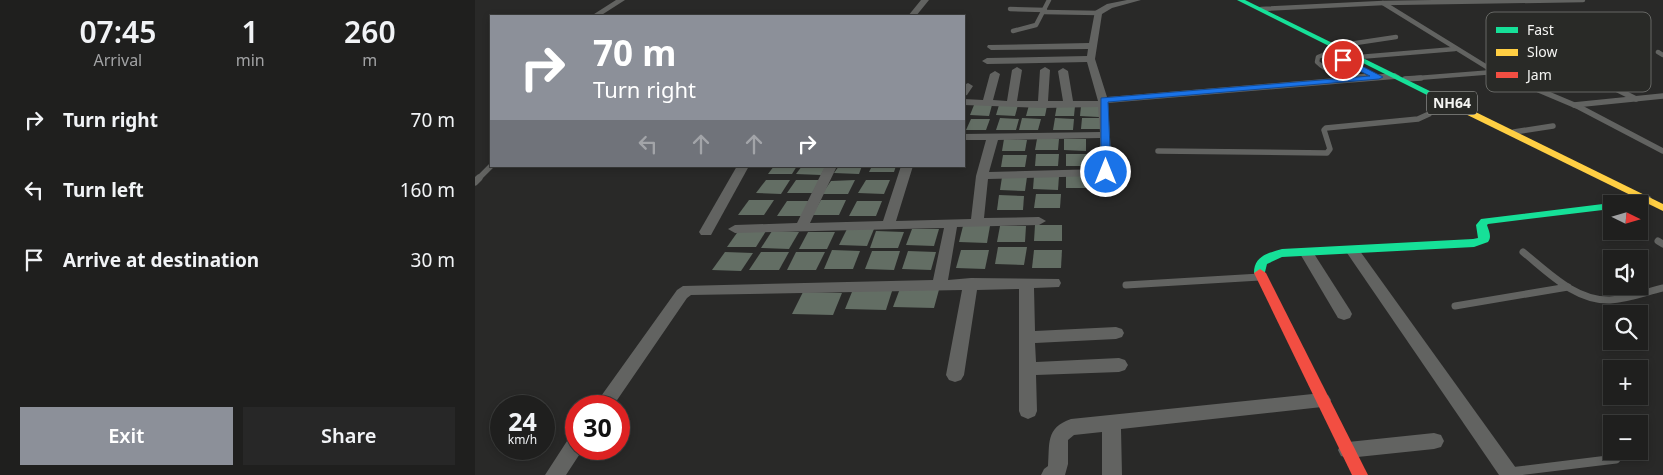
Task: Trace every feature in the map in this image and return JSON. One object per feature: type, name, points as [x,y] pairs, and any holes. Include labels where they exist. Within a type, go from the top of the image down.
[{"type":"main road","name":"NH64","points":[[1236,2],[1255,8],[1377,76],[1610,195]]},
{"type":"main road","name":"NH64","points":[[1236,2],[1331,49],[1356,57],[1511,132],[1621,195]]},
{"type":"main road","points":[[1360,475],[1260,277],[1259,267],[1265,258],[1282,253],[1474,243],[1484,240],[1481,224],[1485,220],[1603,207]]},
{"type":"main road","name":"NH64","points":[[1648,208],[1663,208]]},
{"type":"street","points":[[597,15],[621,0]]},
{"type":"street","points":[[913,15],[925,0]]},
{"type":"street","points":[[1099,190],[1106,172],[1106,135],[1104,102],[1091,59],[1098,13],[1103,8],[1137,0]]},
{"type":"street","points":[[998,39],[1094,42]]},
{"type":"street","points":[[991,47],[1094,42]]},
{"type":"street","points":[[987,61],[1091,59]]},
{"type":"street","points":[[1012,104],[1017,70]]},
{"type":"street","points":[[1043,104],[1045,70]]},
{"type":"street","points":[[1063,71],[1069,104]]},
{"type":"street","points":[[987,103],[995,74]]},
{"type":"street","points":[[965,102],[1069,104],[1104,102],[1377,76],[1399,77]]},
{"type":"street","points":[[965,137],[1106,135]]},
{"type":"street","points":[[977,223],[982,176],[993,136]]},
{"type":"street","points":[[706,232],[742,167]]},
{"type":"street","points":[[801,228],[831,167]]},
{"type":"street","points":[[888,225],[907,167]]},
{"type":"street","points":[[982,176],[1106,172]]},
{"type":"street","points":[[735,229],[1039,221]]},
{"type":"street","points":[[940,284],[951,224]]},
{"type":"street","points":[[1352,250],[1510,474]]},
{"type":"street","points":[[1306,252],[1344,314]]},
{"type":"street","points":[[1026,283],[1028,411]]},
{"type":"street","points":[[611,395],[682,294],[688,290],[1054,283]]},
{"type":"street","points":[[955,375],[971,284]]},
{"type":"street","points":[[1027,337],[1116,333]]},
{"type":"street","points":[[1027,369],[1119,365]]},
{"type":"street","points":[[1051,475],[1057,471],[1059,461],[1058,437],[1063,430],[1071,427],[1322,400]]},
{"type":"street","points":[[1111,423],[1111,475]]},
{"type":"street","points":[[1348,450],[1434,440]]},
{"type":"street","points":[[555,475],[565,460]]},
{"type":"lane","points":[[1013,31],[1036,25],[1045,11],[1049,0]]},
{"type":"lane","points":[[1255,8],[1381,1],[1583,0]]},
{"type":"lane","points":[[1381,1],[1486,66]]},
{"type":"lane","points":[[1010,9],[1098,13]]},
{"type":"lane","points":[[1377,76],[1355,76],[1331,72],[1321,67],[1317,62],[1317,57],[1331,49],[1396,37]]},
{"type":"lane","points":[[1356,57],[1455,48]]},
{"type":"lane","points":[[1399,77],[1486,73]]},
{"type":"lane","points":[[1544,92],[1574,105],[1663,151]]},
{"type":"lane","points":[[1622,92],[1635,99]]},
{"type":"lane","points":[[1574,105],[1663,96]]},
{"type":"lane","points":[[1158,151],[1321,154],[1330,149],[1324,130],[1326,128],[1418,119],[1429,114],[1435,106]]},
{"type":"lane","points":[[1511,132],[1553,126]]},
{"type":"lane","points":[[475,171],[489,168]]},
{"type":"lane","points":[[475,182],[489,168]]},
{"type":"lane","points":[[1523,252],[1568,287],[1587,296],[1602,300],[1613,300],[1663,288]]},
{"type":"lane","points":[[1126,285],[1260,277]]},
{"type":"lane","points":[[1455,306],[1568,287]]},
{"type":"lane","points":[[1510,474],[1609,460]]},
{"type":"building","points":[[974,105],[992,105],[989,116],[970,115]]},
{"type":"building","points":[[999,105],[1018,105],[1015,116],[996,115]]},
{"type":"building","points":[[1029,105],[1047,106],[1045,116],[1026,116]]},
{"type":"building","points":[[1057,105],[1075,106],[1074,116],[1055,116]]},
{"type":"building","points":[[1081,106],[1100,107],[1099,117],[1080,116]]},
{"type":"building","points":[[1000,118],[1019,119],[1016,130],[996,130]]},
{"type":"building","points":[[1022,118],[1041,119],[1038,130],[1019,130]]},
{"type":"building","points":[[1055,118],[1074,119],[1073,130],[1053,130]]},
{"type":"building","points":[[1082,118],[1101,118],[1101,129],[1081,129]]},
{"type":"building","points":[[971,119],[990,119],[986,130],[966,130]]},
{"type":"building","points":[[1004,139],[1027,140],[1025,151],[1002,151]]},
{"type":"building","points":[[1037,139],[1059,139],[1058,150],[1035,150]]},
{"type":"building","points":[[1064,139],[1086,139],[1086,151],[1064,150]]},
{"type":"building","points":[[1036,154],[1059,154],[1058,166],[1035,166]]},
{"type":"building","points":[[1066,154],[1089,154],[1089,166],[1066,166]]},
{"type":"building","points":[[1003,155],[1027,155],[1025,167],[1001,167]]},
{"type":"building","points":[[773,167],[796,167],[792,174],[768,174]]},
{"type":"building","points":[[801,167],[825,167],[821,175],[796,174]]},
{"type":"building","points":[[838,167],[862,167],[859,174],[834,173]]},
{"type":"building","points":[[872,167],[896,167],[894,172],[869,172]]},
{"type":"building","points":[[1066,175],[1090,175],[1090,188],[1066,188]]},
{"type":"building","points":[[1034,176],[1059,176],[1058,190],[1033,189]]},
{"type":"building","points":[[1002,177],[1027,177],[1025,191],[1000,190]]},
{"type":"building","points":[[766,180],[790,180],[781,194],[756,193]]},
{"type":"building","points":[[796,180],[820,180],[812,193],[787,193]]},
{"type":"building","points":[[855,180],[848,194],[822,194],[831,181]]},
{"type":"building","points":[[866,180],[890,180],[884,194],[858,193]]},
{"type":"building","points":[[1036,194],[1061,194],[1060,208],[1034,208]]},
{"type":"building","points":[[999,195],[1024,196],[1023,210],[997,210]]},
{"type":"building","points":[[749,200],[774,200],[764,215],[738,215]]},
{"type":"building","points":[[821,200],[846,200],[839,215],[812,215]]},
{"type":"building","points":[[787,201],[812,201],[803,216],[777,216]]},
{"type":"building","points":[[857,201],[882,201],[876,216],[849,216]]},
{"type":"building","points":[[1035,225],[1062,225],[1062,241],[1034,241]]},
{"type":"building","points":[[963,226],[990,226],[987,243],[959,242]]},
{"type":"building","points":[[1000,226],[1026,226],[1025,242],[997,242]]},
{"type":"building","points":[[847,229],[874,229],[867,246],[839,245]]},
{"type":"building","points":[[912,229],[939,229],[934,246],[906,245]]},
{"type":"building","points":[[739,230],[766,231],[756,247],[727,247]]},
{"type":"building","points":[[772,231],[799,232],[789,249],[761,248]]},
{"type":"building","points":[[876,231],[904,232],[898,248],[870,248]]},
{"type":"building","points":[[808,232],[835,232],[827,249],[799,249]]},
{"type":"building","points":[[998,247],[1027,247],[1024,265],[995,264]]},
{"type":"building","points":[[832,250],[860,251],[853,269],[824,269]]},
{"type":"building","points":[[961,250],[989,250],[985,269],[956,268]]},
{"type":"building","points":[[1034,250],[1062,250],[1061,268],[1032,268]]},
{"type":"building","points":[[872,251],[900,251],[894,270],[865,269]]},
{"type":"building","points":[[908,251],[936,252],[931,270],[902,269]]},
{"type":"building","points":[[725,252],[753,253],[741,271],[712,270]]},
{"type":"building","points":[[761,252],[789,252],[779,270],[749,270]]},
{"type":"building","points":[[796,252],[825,252],[816,270],[787,270]]},
{"type":"building","points":[[901,286],[940,286],[934,308],[893,307]]},
{"type":"building","points":[[854,287],[893,288],[886,310],[845,309]]},
{"type":"building","points":[[803,292],[842,293],[833,315],[792,314]]},
{"type":"traffic: fast","points":[[1240,0],[1446,101]]},
{"type":"traffic: fast","points":[[1260,273],[1261,264],[1266,258],[1282,253],[1474,243],[1484,240],[1484,232],[1481,225],[1485,221],[1603,207]]},
{"type":"traffic: slow","points":[[1446,101],[1663,208]]},
{"type":"traffic: jam","points":[[1260,273],[1360,475]]},
{"type":"route","points":[[1106,172],[1106,135],[1103,100],[1379,77],[1343,60]]}]
